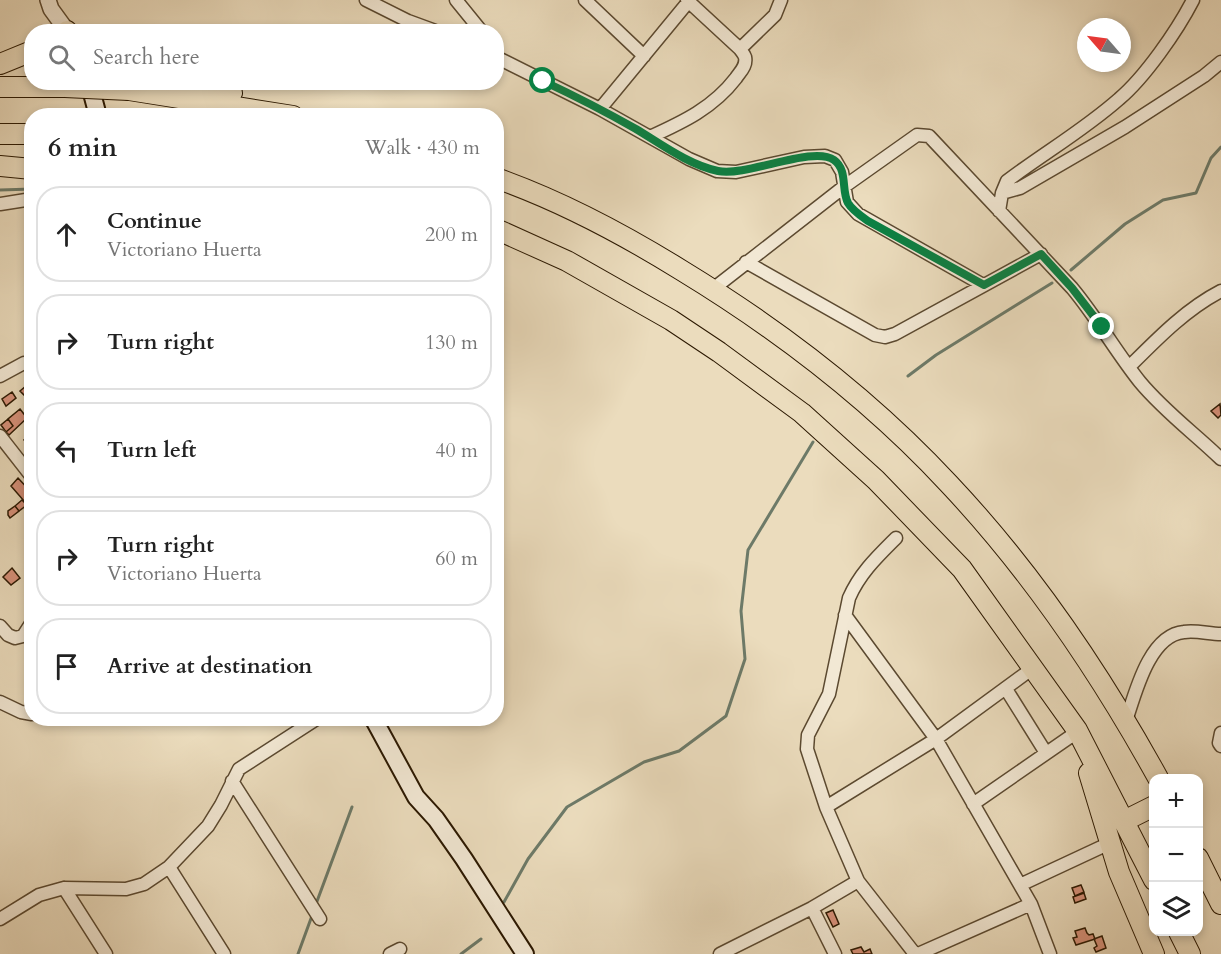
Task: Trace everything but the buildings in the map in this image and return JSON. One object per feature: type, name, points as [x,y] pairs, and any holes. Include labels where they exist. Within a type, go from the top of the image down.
[{"type":"highway","points":[[0,64],[24,54]]},
{"type":"highway","points":[[0,87],[24,87]]},
{"type":"highway","points":[[129,90],[243,108]]},
{"type":"highway","points":[[220,90],[278,108]]},
{"type":"highway","points":[[0,134],[24,134]]},
{"type":"highway","points":[[0,166],[24,168]]},
{"type":"highway","points":[[504,181],[584,216],[636,242],[713,289],[802,353],[869,406],[949,483],[1016,561],[1064,625],[1126,721],[1156,774]]},
{"type":"highway","points":[[504,233],[567,261],[671,320],[719,351],[802,413],[876,480],[962,569],[1033,668],[1077,731],[1149,870]]},
{"type":"highway","points":[[1077,731],[1119,872],[1154,954]]},
{"type":"highway","points":[[1124,821],[1149,808]]},
{"type":"highway","points":[[1203,868],[1221,904]]},
{"type":"highway","points":[[1181,936],[1190,954]]},
{"type":"main road","points":[[90,90],[96,108]]},
{"type":"main road","points":[[377,726],[416,797],[464,859],[525,954]]},
{"type":"street","points":[[35,0],[49,4],[62,24]]},
{"type":"street","points":[[366,0],[416,24]]},
{"type":"street","points":[[456,0],[476,24]]},
{"type":"street","points":[[585,0],[644,56]]},
{"type":"street","points":[[743,53],[775,15],[781,0]]},
{"type":"street","points":[[999,211],[1007,181],[1121,98],[1159,54],[1193,0]]},
{"type":"street","points":[[600,109],[688,1],[743,53],[744,67],[734,81],[707,108],[650,137]]},
{"type":"street","points":[[504,61],[600,109],[689,159],[717,171],[736,172],[804,157],[825,156],[835,160],[842,172],[847,202],[858,214],[984,285]]},
{"type":"street","points":[[1002,193],[1020,188],[1125,127],[1204,76],[1221,62]]},
{"type":"street","points":[[713,289],[845,186],[917,135],[929,136],[1086,305],[1129,367],[1157,401],[1221,459]]},
{"type":"street","points":[[0,204],[24,200]]},
{"type":"street","points":[[746,262],[874,335],[885,338],[1041,254]]},
{"type":"street","points":[[1129,367],[1203,300],[1221,291]]},
{"type":"street","points":[[0,376],[24,363]]},
{"type":"street","points":[[0,436],[24,467]]},
{"type":"street","points":[[896,538],[864,571],[849,598],[829,694],[808,735],[807,742],[826,807],[858,881],[917,954],[1031,904]]},
{"type":"street","points":[[845,615],[936,739],[1031,904],[1050,954]]},
{"type":"street","points":[[0,626],[8,635],[15,638],[24,634]]},
{"type":"street","points":[[1126,721],[1144,669],[1164,641],[1170,636],[1183,632],[1221,634]]},
{"type":"street","points":[[826,807],[936,739],[1033,668]]},
{"type":"street","points":[[1006,689],[1046,753]]},
{"type":"street","points":[[0,702],[24,713]]},
{"type":"street","points":[[0,919],[39,895],[64,888],[126,889],[144,884],[170,867],[208,826],[239,769],[306,726]]},
{"type":"street","points":[[974,804],[1077,731]]},
{"type":"street","points":[[1221,733],[1219,743],[1221,746]]},
{"type":"street","points":[[232,781],[320,920]]},
{"type":"street","points":[[1020,885],[1110,843]]},
{"type":"street","points":[[170,867],[224,954]]},
{"type":"street","points":[[720,954],[812,908],[858,881]]},
{"type":"street","points":[[64,888],[106,954]]},
{"type":"street","points":[[812,908],[835,954]]},
{"type":"waterway","points":[[1071,270],[1125,224],[1163,200],[1196,193],[1211,158],[1221,147]]},
{"type":"waterway","points":[[0,190],[24,189]]},
{"type":"waterway","points":[[908,376],[936,355],[1052,283]]},
{"type":"waterway","points":[[504,902],[528,859],[567,807],[644,762],[679,751],[726,716],[745,659],[741,611],[748,550],[813,442]]},
{"type":"waterway","points":[[316,904],[352,807]]},
{"type":"waterway","points":[[298,954],[313,913]]},
{"type":"waterway","points":[[461,954],[481,939]]},
{"type":"route","points":[[543,81],[600,109],[689,159],[717,171],[736,172],[804,157],[825,156],[835,160],[842,172],[847,202],[868,221],[984,285],[1041,254],[1072,288],[1102,327]]}]
